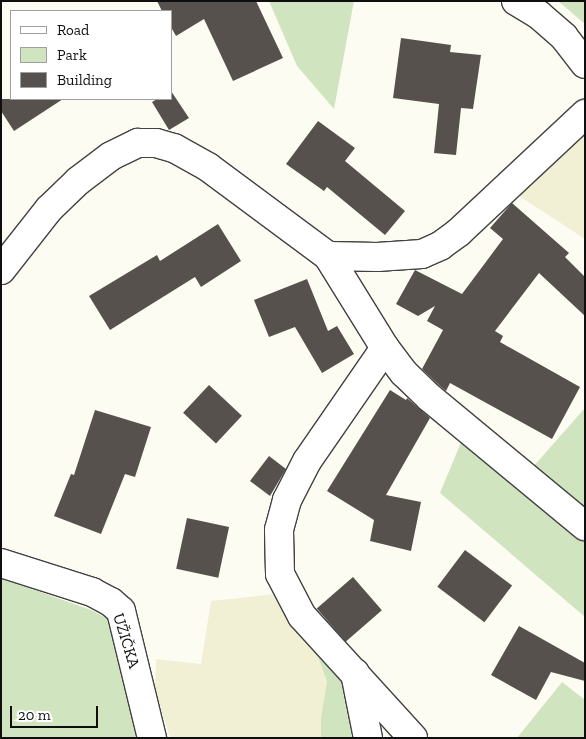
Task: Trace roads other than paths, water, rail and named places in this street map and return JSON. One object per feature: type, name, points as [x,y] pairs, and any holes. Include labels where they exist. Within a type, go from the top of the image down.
[{"type":"street","points":[[516,1],[539,16],[564,37],[585,64]]},
{"type":"street","points":[[328,256],[376,258],[422,254],[440,246],[459,232],[585,114]]},
{"type":"street","points":[[1,270],[50,209],[78,181],[111,156],[138,144],[156,143],[174,148],[208,167],[328,256],[385,348],[404,373],[430,398],[585,526]]},
{"type":"street","points":[[385,348],[307,461],[287,500],[279,530],[280,574],[289,595],[302,616],[413,738]]},
{"type":"street","name":"UŽIČKA","points":[[1,563],[97,594],[111,602],[121,612],[152,738]]},
{"type":"street","points":[[355,673],[368,738]]}]
